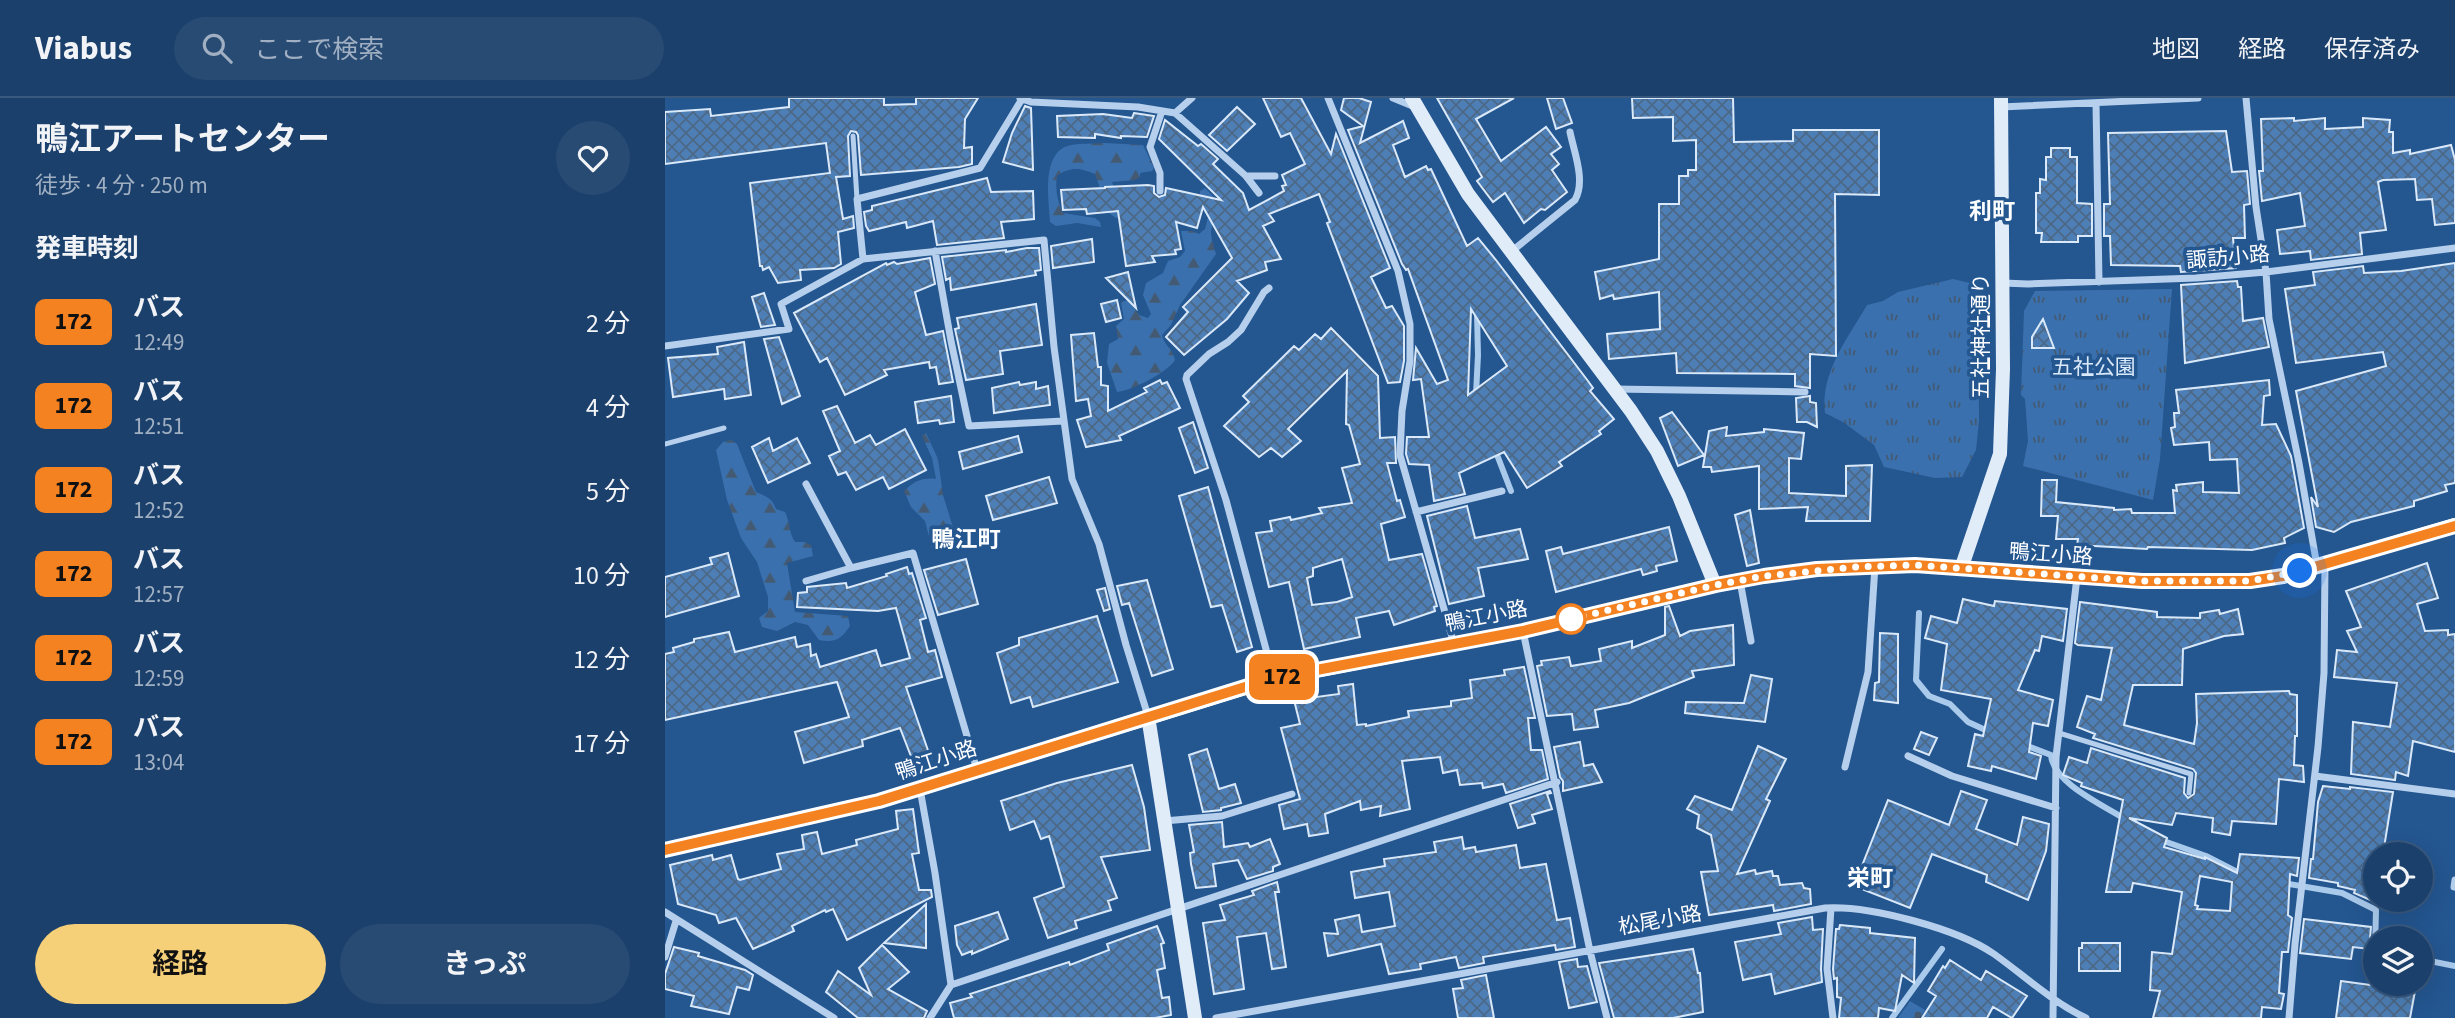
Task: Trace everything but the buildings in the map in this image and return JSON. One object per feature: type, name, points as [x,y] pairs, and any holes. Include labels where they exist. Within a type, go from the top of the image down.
[{"type":"street","points":[[1175,113],[1192,98]]},
{"type":"street","points":[[1328,98],[1393,259],[1406,299],[1411,324],[1410,361],[1402,411],[1400,455],[1454,644]]},
{"type":"street","points":[[1393,98],[1414,102],[1468,194],[1657,451],[1716,585]]},
{"type":"street","points":[[2001,102],[2096,103],[2198,98]]},
{"type":"street","points":[[2246,98],[2269,319],[2317,566],[2325,564],[2324,673],[2289,1018]]},
{"type":"street","points":[[863,259],[857,199],[980,168],[1021,99],[1031,102],[1138,107],[1175,113],[1246,176],[1259,193]]},
{"type":"street","name":"五社神社通り","points":[[1961,569],[2000,454],[2003,282],[2001,102]]},
{"type":"street","points":[[2096,103],[2099,282]]},
{"type":"street","points":[[1160,191],[1160,173],[1150,147],[1163,111]]},
{"type":"street","points":[[1512,251],[1576,200],[1579,177],[1570,132]]},
{"type":"street","points":[[1246,176],[1275,176]]},
{"type":"street","points":[[665,346],[789,329],[781,304],[863,259],[1044,240],[1063,421],[1072,479],[1099,544],[1148,716],[1195,1018]]},
{"type":"street","name":"諏訪小路","points":[[2003,282],[2028,284],[2196,278],[2455,248]]},
{"type":"street","points":[[935,251],[969,426],[1063,421]]},
{"type":"street","points":[[1269,288],[1241,330],[1209,354],[1187,375],[1186,380],[1226,500],[1274,678]]},
{"type":"street","points":[[1613,388],[1805,392]]},
{"type":"street","points":[[806,484],[851,568]]},
{"type":"street","points":[[1416,512],[1502,491]]},
{"type":"street","name":"鴨江小路","points":[[665,850],[879,801],[1274,678],[1523,631],[1740,580],[1817,569],[1915,565],[2142,581],[2250,581],[2283,576],[2455,526]]},
{"type":"street","points":[[806,581],[913,553],[977,770]]},
{"type":"street","points":[[1845,766],[1868,672],[1875,565]]},
{"type":"street","points":[[2053,1018],[2059,733],[2077,576]]},
{"type":"street","points":[[1740,580],[1751,640]]},
{"type":"street","points":[[1523,631],[1557,782],[1590,950],[1607,1018]]},
{"type":"street","points":[[1908,756],[1952,776],[2056,808]]},
{"type":"street","points":[[2315,776],[2455,794]]},
{"type":"street","points":[[930,1018],[951,985],[1557,782]]},
{"type":"street","points":[[920,788],[951,985]]},
{"type":"street","points":[[1164,821],[1221,816],[1291,794]]},
{"type":"street","points":[[2454,887],[2455,880]]},
{"type":"street","points":[[1831,908],[1827,979],[1833,1018]]},
{"type":"street","name":"松尾小路","points":[[1216,1018],[1831,908],[1873,911],[1965,939],[1993,953],[2069,1010],[2086,1018]]},
{"type":"street","points":[[665,912],[707,936],[822,1014],[835,1018]]},
{"type":"street","points":[[665,957],[676,920]]},
{"type":"lane","points":[[853,136],[857,199]]},
{"type":"lane","points":[[665,444],[724,428]]},
{"type":"lane","points":[[2059,733],[2191,774],[2189,793]]},
{"type":"green space","points":[[1071,145],[1143,145],[1154,168],[1152,171],[1140,173],[1140,177],[1135,180],[1112,182],[1125,216],[1116,218],[1109,213],[1107,192],[1100,188],[1095,174],[1076,169],[1062,173],[1057,176],[1056,186],[1063,213],[1095,218],[1101,227],[1077,223],[1056,226],[1050,222],[1048,190],[1050,166],[1055,157],[1061,149]]},
{"type":"green space","points":[[1205,188],[1219,206],[1211,232],[1216,254],[1162,335],[1175,360],[1149,380],[1117,392],[1107,363],[1109,344],[1118,339],[1116,326],[1124,319],[1121,302],[1129,300],[1139,315],[1148,318],[1151,314],[1143,295],[1146,283],[1163,273],[1168,261],[1180,257],[1185,251],[1181,231],[1199,234],[1205,229],[1212,202],[1200,195],[1200,191]]},
{"type":"green space","points":[[1953,279],[1978,285],[1979,421],[1976,450],[1962,477],[1935,478],[1884,467],[1874,445],[1843,422],[1825,413],[1831,370],[1867,305],[1883,301],[1898,292]]},
{"type":"green space","name":"五社公園","points":[[2172,289],[2160,459],[2153,500],[2023,466],[2028,441],[2025,399],[2021,395],[2024,311],[2035,291]]},
{"type":"green space","points":[[926,433],[938,459],[943,495],[956,537],[952,542],[932,548],[925,521],[911,507],[904,491],[918,481],[936,479],[932,458],[922,436]]},
{"type":"green space","points":[[731,440],[737,444],[756,492],[769,498],[776,509],[785,512],[795,542],[811,545],[813,556],[787,563],[795,612],[848,616],[850,626],[837,639],[819,640],[808,625],[795,622],[777,631],[762,627],[759,618],[768,611],[768,597],[757,562],[741,538],[727,500],[716,450],[723,442]]},
{"type":"green space","points":[[1910,1001],[1925,1010],[1920,1018],[1898,1018]]},
{"type":"waterway","points":[[1476,394],[1477,314]]},
{"type":"waterway","points":[[1494,447],[1511,491]]},
{"type":"waterway","points":[[1919,613],[1916,680],[1929,696],[1950,704],[1968,722],[1992,733]]},
{"type":"waterway","points":[[2022,744],[2051,755],[2060,775],[2069,784],[2125,819]]},
{"type":"waterway","points":[[2158,839],[2206,856],[2245,876]]},
{"type":"waterway","points":[[2283,883],[2342,893],[2376,910],[2376,926]]},
{"type":"waterway","points":[[1892,1018],[1942,949]]},
{"type":"waterway","points":[[2433,962],[2455,966]]},
{"type":"bus line","name":"172","points":[[665,850],[879,801],[1274,678],[1523,631],[1764,576],[1817,569],[1915,565],[2142,581],[2250,581],[2283,576],[2455,526]]},
{"type":"district","name":"利町","points":[[1992,211]]},
{"type":"district","name":"鴨江町","points":[[966,539]]},
{"type":"district","name":"栄町","points":[[1870,878]]},
{"type":"route","points":[[1571,619],[1764,576],[1875,565],[1915,565],[2142,581],[2250,581],[2300,571]]}]
